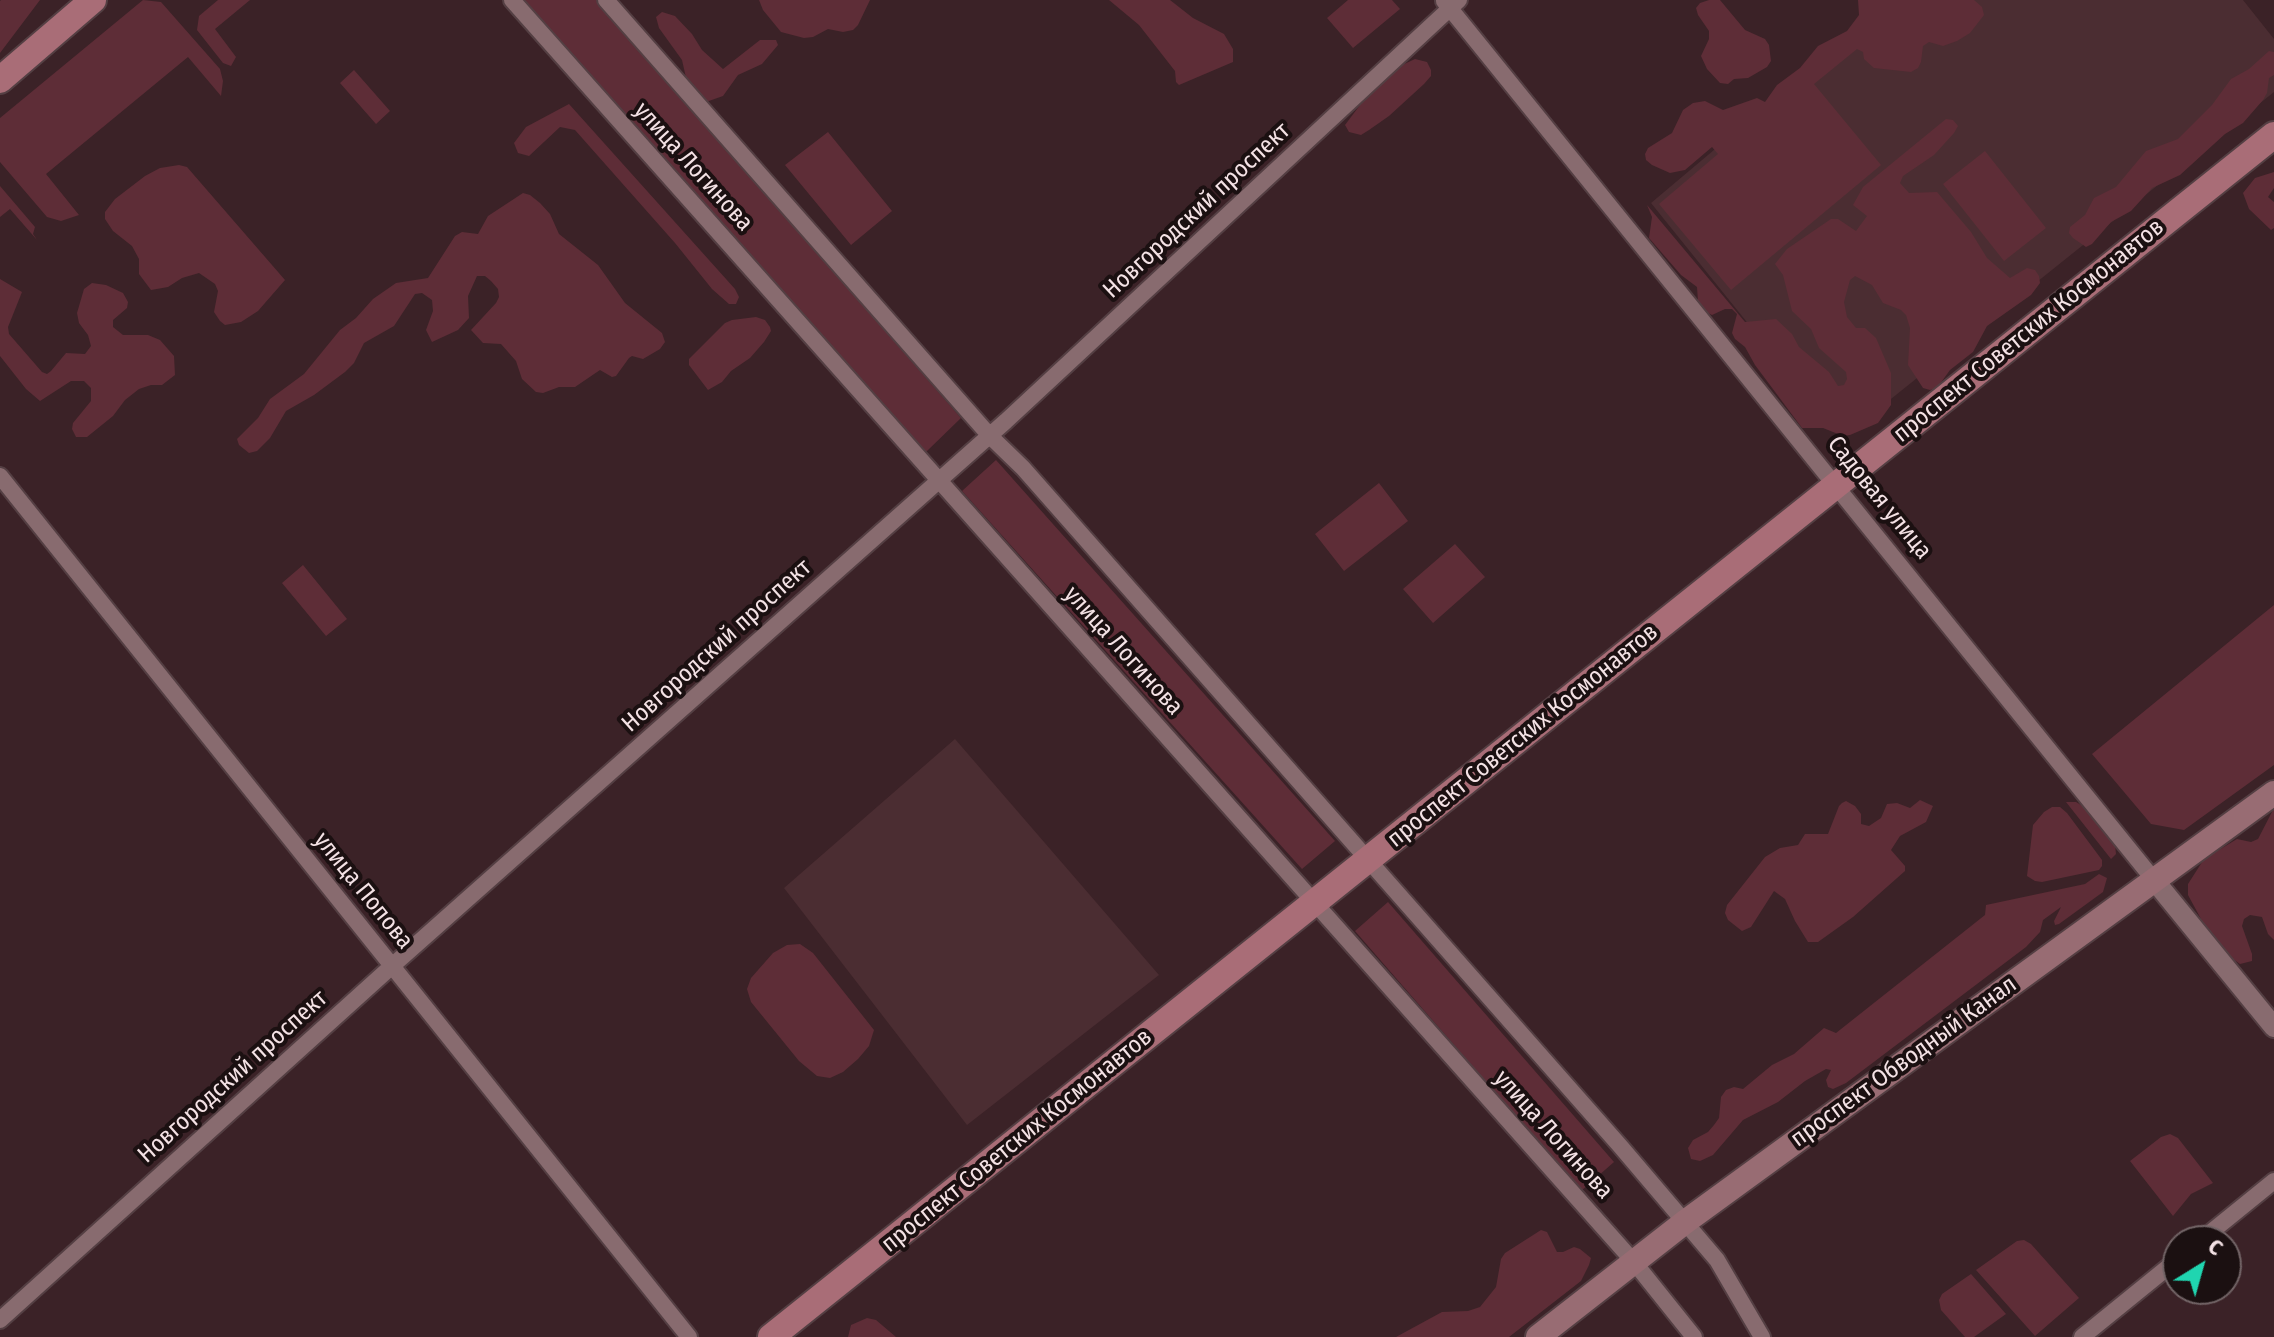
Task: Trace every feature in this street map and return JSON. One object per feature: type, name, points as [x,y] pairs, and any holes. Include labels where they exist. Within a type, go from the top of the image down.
[{"type":"main road","points":[[0,80],[93,0]]},
{"type":"main road","name":"проспект Советских Космонавтов","points":[[771,1337],[2274,135]]},
{"type":"main road","name":"проспект Обводный Канал","points":[[1538,1337],[1685,1222],[2274,793]]},
{"type":"street","name":"улица Логинова","points":[[512,0],[1634,1262],[1694,1337]]},
{"type":"street","name":"улица Логинова","points":[[606,0],[990,436],[1023,468],[1685,1222],[1717,1260],[1762,1337]]},
{"type":"street","name":"Новгородский проспект","points":[[0,1320],[392,966],[990,436],[1451,3]]},
{"type":"street","name":"Садовая улица","points":[[1451,3],[1836,486],[2274,1027]]},
{"type":"street","name":"улица Попова","points":[[0,476],[689,1337]]},
{"type":"street","points":[[2220,1225],[2274,1181]]},
{"type":"street","points":[[2082,1337],[2162,1272]]},
{"type":"shaded area","points":[[40,0],[0,53],[0,1]]},
{"type":"shaded area","points":[[143,0],[161,2],[220,69],[223,81],[221,96],[188,57],[46,174],[79,215],[61,221],[47,217],[0,162],[0,118]]},
{"type":"shaded area","points":[[218,0],[250,0],[215,29],[236,57],[231,66],[223,63],[197,30],[199,16]]},
{"type":"shaded area","points":[[524,0],[597,0],[961,418],[926,452]]},
{"type":"shaded area","points":[[759,0],[870,0],[853,30],[828,29],[804,38],[781,32]]},
{"type":"shaded area","points":[[1109,0],[1170,0],[1193,18],[1224,34],[1233,49],[1233,62],[1179,85],[1175,71],[1139,25]]},
{"type":"shaded area","points":[[1348,0],[1392,0],[1400,9],[1353,48],[1327,18]]},
{"type":"shaded area","points":[[1709,0],[1720,0],[1745,30],[1765,39],[1771,61],[1767,67],[1748,78],[1734,79],[1728,84],[1720,83],[1707,69],[1701,56],[1709,39],[1709,31],[1696,8]]},
{"type":"shaded area","points":[[1858,0],[1974,0],[1982,7],[1984,15],[1970,33],[1957,41],[1943,46],[1929,42],[1923,46],[1921,62],[1911,72],[1874,68],[1864,59],[1863,52],[1857,49],[1814,84],[1881,165],[1731,290],[1659,204],[1718,154],[1712,147],[1685,170],[1670,173],[1652,165],[1645,154],[1648,148],[1672,133],[1683,110],[1693,103],[1705,101],[1723,110],[1757,98],[1765,102],[1777,85],[1800,68],[1818,46],[1847,31],[1859,15]]},
{"type":"shaded area","points":[[1892,0],[2243,0],[2274,39],[2274,92],[1841,439],[1651,203]]},
{"type":"shaded area","points":[[662,12],[675,16],[702,50],[723,69],[760,40],[776,40],[778,45],[762,64],[738,75],[723,96],[706,102],[687,82],[682,60],[659,28],[656,17]]},
{"type":"shaded area","points":[[2269,51],[2274,52],[2274,75],[2269,78],[2263,100],[2243,123],[2225,134],[2180,175],[2152,188],[2131,211],[2111,222],[2092,244],[2086,247],[2073,238],[2069,233],[2070,227],[2085,215],[2094,198],[2116,187],[2146,151],[2178,139],[2212,105],[2231,79],[2249,69]]},
{"type":"shaded area","points":[[1415,59],[1427,62],[1431,70],[1431,76],[1424,84],[1369,130],[1361,135],[1349,132],[1345,125],[1360,105],[1400,66]]},
{"type":"shaded area","points":[[354,70],[390,111],[376,124],[340,83]]},
{"type":"shaded area","points":[[569,104],[735,289],[739,297],[736,304],[729,304],[712,289],[575,130],[560,127],[529,156],[518,153],[514,143],[526,127]]},
{"type":"shaded area","points":[[1946,119],[1953,120],[1958,126],[1954,133],[1934,155],[1903,176],[1900,183],[1909,193],[1937,192],[1971,232],[1987,258],[2010,278],[2027,268],[2035,270],[2040,283],[2031,295],[1987,326],[1973,352],[1950,370],[1937,388],[1930,390],[1923,388],[1908,365],[1910,328],[1906,315],[1883,303],[1872,285],[1855,276],[1850,280],[1844,302],[1847,317],[1856,328],[1865,328],[1876,338],[1891,373],[1891,405],[1878,423],[1850,435],[1843,436],[1823,428],[1802,428],[1745,347],[1735,339],[1732,333],[1737,314],[1732,309],[1712,315],[1706,312],[1698,301],[1697,287],[1681,275],[1649,238],[1652,217],[1647,205],[1745,322],[1776,319],[1792,334],[1799,347],[1829,372],[1838,386],[1844,385],[1846,372],[1819,348],[1811,329],[1792,311],[1783,275],[1775,264],[1787,249],[1831,219],[1838,219],[1856,231],[1867,216],[1853,205],[1863,187]]},
{"type":"shaded area","points":[[828,132],[892,211],[851,245],[785,165]]},
{"type":"shaded area","points":[[1985,151],[2046,228],[2004,261],[1943,184]]},
{"type":"shaded area","points":[[187,167],[285,280],[258,311],[241,322],[225,325],[220,321],[214,312],[218,291],[215,284],[199,273],[182,278],[168,287],[151,290],[139,274],[139,259],[132,246],[113,231],[105,219],[105,212],[115,199],[145,176],[160,168]]},
{"type":"shaded area","points":[[2274,172],[2274,188],[2268,197],[2274,202],[2274,228],[2271,230],[2249,209],[2243,193],[2255,178]]},
{"type":"shaded area","points":[[0,186],[35,227],[33,234],[37,240],[10,209],[0,217]]},
{"type":"shaded area","points":[[523,193],[530,195],[550,214],[559,234],[598,265],[625,303],[662,333],[665,342],[660,349],[643,359],[632,356],[616,376],[600,370],[575,387],[536,392],[522,379],[516,361],[501,344],[483,343],[471,330],[499,297],[498,289],[491,281],[485,276],[477,276],[468,296],[469,318],[458,330],[432,342],[426,330],[433,311],[432,300],[422,293],[415,294],[394,326],[364,343],[354,363],[345,372],[286,411],[270,438],[257,451],[249,453],[239,445],[237,439],[258,418],[270,399],[304,374],[340,330],[373,299],[396,283],[428,278],[455,236],[462,232],[478,234],[488,216]]},
{"type":"shaded area","points":[[0,279],[22,292],[8,327],[9,334],[42,372],[47,374],[51,371],[66,353],[85,354],[91,346],[77,313],[84,289],[92,283],[123,293],[128,302],[127,308],[113,320],[113,327],[123,335],[148,335],[160,340],[174,356],[175,375],[162,385],[139,389],[87,437],[76,437],[73,423],[91,401],[91,388],[84,381],[71,381],[40,401],[26,389],[0,356]]},
{"type":"shaded area","points":[[756,317],[765,320],[770,327],[771,331],[764,342],[722,382],[708,390],[689,365],[689,359],[725,323]]},
{"type":"shaded area","points":[[996,460],[1335,841],[1302,869],[962,491]]},
{"type":"shaded area","points":[[1379,483],[1408,521],[1344,571],[1315,534]]},
{"type":"shaded area","points":[[1455,544],[1485,577],[1433,623],[1403,589]]},
{"type":"shaded area","points":[[303,565],[347,619],[326,636],[282,583]]},
{"type":"shaded area","points":[[2274,605],[2274,765],[2184,830],[2151,824],[2092,754]]},
{"type":"shaded area","points":[[955,739],[1159,975],[967,1125],[784,888]]},
{"type":"shaded area","points":[[1920,800],[1933,806],[1926,822],[1900,836],[1891,850],[1905,866],[1905,871],[1853,917],[1818,942],[1808,942],[1785,899],[1774,891],[1751,927],[1742,931],[1728,920],[1725,913],[1727,905],[1765,857],[1780,848],[1798,845],[1805,834],[1828,834],[1842,803],[1846,801],[1855,806],[1861,814],[1861,824],[1869,826],[1881,818],[1887,804],[1897,803],[1910,808]]},
{"type":"shaded area","points":[[2066,802],[2076,802],[2088,809],[2115,844],[2116,854],[2111,859]]},
{"type":"shaded area","points":[[2052,807],[2060,807],[2067,813],[2102,860],[2099,870],[2042,882],[2027,876],[2033,825]]},
{"type":"shaded area","points":[[2274,808],[2274,940],[2268,934],[2262,917],[2250,915],[2244,919],[2242,926],[2252,961],[2240,964],[2207,930],[2188,895],[2188,884],[2204,859],[2237,839],[2251,842],[2258,839]]},
{"type":"shaded area","points":[[2099,874],[2107,878],[2103,892],[2059,924],[2055,925],[2054,921],[2061,907],[2043,920],[2040,932],[2026,947],[1846,1083],[1833,1089],[1828,1087],[1826,1080],[1831,1070],[1826,1069],[1778,1102],[1743,1120],[1713,1155],[1700,1161],[1691,1159],[1688,1148],[1693,1140],[1708,1132],[1719,1118],[1721,1097],[1726,1090],[1734,1087],[1743,1089],[1772,1065],[1794,1054],[1824,1028],[1836,1033],[1985,915],[1986,905],[2085,884]]},
{"type":"shaded area","points":[[1388,902],[1614,1162],[1581,1191],[1355,931]]},
{"type":"shaded area","points":[[800,944],[813,953],[874,1030],[869,1046],[858,1059],[830,1078],[817,1076],[799,1061],[751,1002],[747,989],[751,978],[773,953],[787,945]]},
{"type":"shaded area","points":[[2170,1134],[2178,1138],[2213,1183],[2191,1194],[2173,1216],[2130,1161],[2161,1137]]},
{"type":"shaded area","points":[[1541,1230],[1547,1232],[1557,1252],[1574,1247],[1580,1249],[1591,1258],[1589,1265],[1581,1281],[1509,1337],[1396,1337],[1442,1312],[1468,1311],[1480,1307],[1496,1287],[1505,1253]]},
{"type":"shaded area","points":[[2024,1240],[2079,1298],[2035,1336],[1976,1270],[2017,1241]]},
{"type":"shaded area","points":[[1971,1274],[2006,1314],[1974,1337],[1965,1337],[1941,1310],[1939,1300],[1942,1294]]},
{"type":"shaded area","points":[[867,1318],[876,1320],[896,1337],[848,1337],[851,1325]]}]
